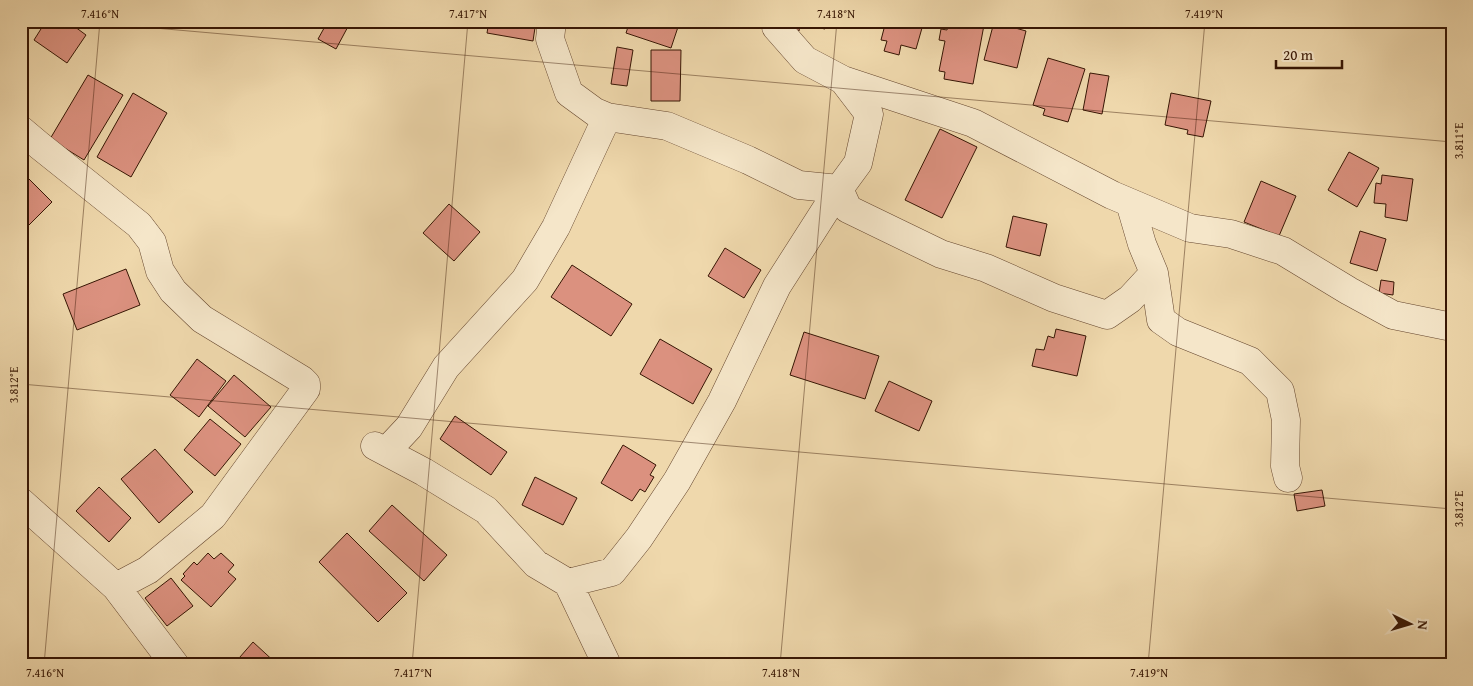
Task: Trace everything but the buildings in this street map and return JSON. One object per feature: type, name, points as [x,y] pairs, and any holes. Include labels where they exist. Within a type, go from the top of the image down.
[{"type":"street","points":[[552,21],[550,39],[569,93],[594,112],[607,118],[667,126],[748,160],[799,185],[839,189]]},
{"type":"street","points":[[777,21],[776,27],[805,60],[843,80],[973,123],[1112,195],[1190,228],[1231,234],[1283,251],[1349,292],[1393,315],[1452,327]]},
{"type":"street","points":[[568,583],[612,572],[639,538],[677,481],[722,401],[777,286],[858,162],[869,114],[843,80]]},
{"type":"street","points":[[607,118],[556,227],[525,280],[446,367],[409,427],[384,444],[424,472],[486,510],[536,564],[568,583],[607,665]]},
{"type":"street","points":[[21,130],[138,224],[152,242],[160,270],[173,291],[202,319],[306,384],[306,390],[213,516],[148,570],[116,587]]},
{"type":"street","points":[[839,189],[848,210],[941,254],[986,268],[1054,298],[1107,315],[1130,299],[1154,273]]},
{"type":"street","points":[[1130,203],[1142,244],[1154,273],[1161,320],[1178,332],[1250,361],[1280,390],[1286,420],[1285,466],[1288,478]]},
{"type":"street","points":[[21,502],[116,587],[175,665]]}]
